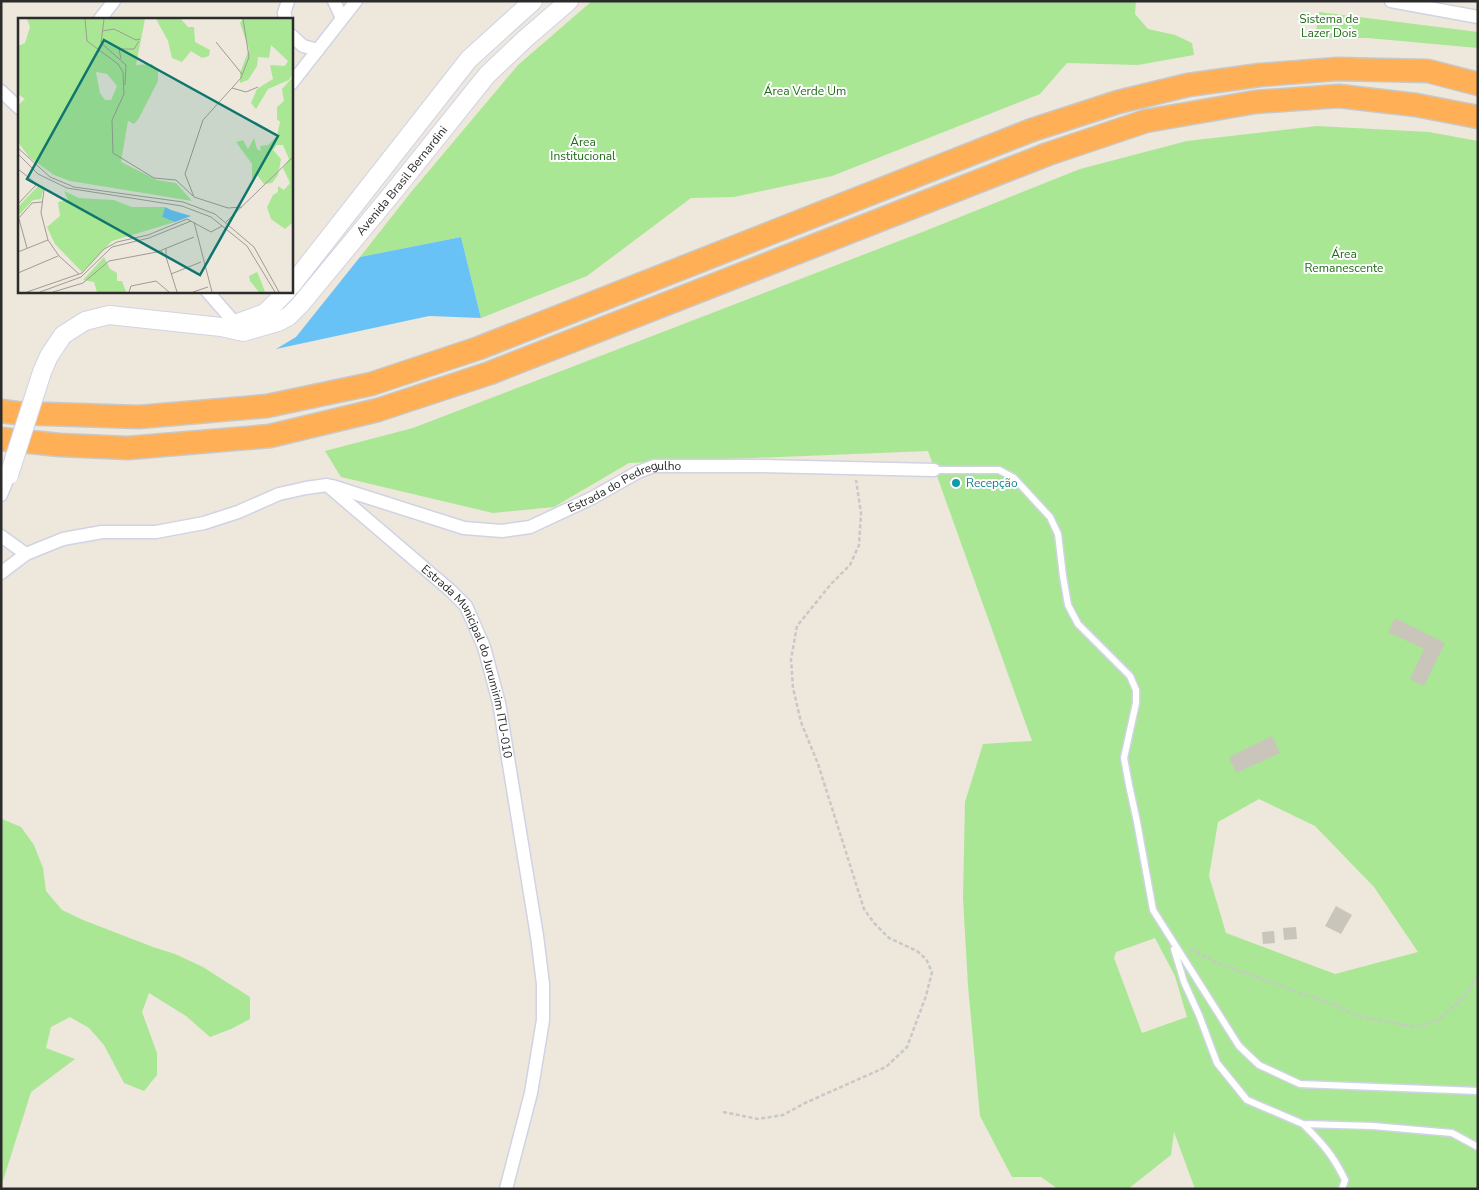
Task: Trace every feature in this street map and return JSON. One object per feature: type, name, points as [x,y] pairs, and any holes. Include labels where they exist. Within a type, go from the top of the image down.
[{"type":"highway","points":[[1,411],[138,417],[267,406],[371,384],[479,348],[1032,130],[1118,102],[1188,85],[1260,75],[1337,69],[1428,71],[1478,84]]},
{"type":"highway","points":[[1,439],[128,448],[270,436],[378,410],[490,373],[1048,154],[1146,120],[1255,102],[1339,96],[1416,105],[1478,118]]},
{"type":"street","points":[[101,18],[114,1]]},
{"type":"street","points":[[286,18],[284,13],[288,1]]},
{"type":"street","points":[[334,1],[342,18]]},
{"type":"street","points":[[292,83],[356,1]]},
{"type":"street","name":"Avenida Brasil Bernardini","points":[[292,285],[469,59],[533,1]]},
{"type":"street","name":"Avenida Brasil Bernardini","points":[[9,475],[48,356],[63,335],[85,321],[109,315],[233,327],[278,322],[289,316],[395,190],[487,75],[569,1]]},
{"type":"street","points":[[1396,2],[1478,17]]},
{"type":"street","points":[[292,36],[303,46],[318,50]]},
{"type":"street","points":[[1,91],[18,107]]},
{"type":"street","points":[[208,292],[233,327]]},
{"type":"street","name":"Avenida Brasil Bernardini","points":[[233,327],[265,313],[286,292]]},
{"type":"street","name":"Estrada do Pedregulho","points":[[327,485],[464,528],[502,531],[530,527],[592,498],[638,472],[654,466],[761,466],[934,470]]},
{"type":"street","points":[[1,495],[9,475]]},
{"type":"street","points":[[1,572],[26,554],[63,539],[102,532],[156,532],[204,523],[238,512],[279,494],[327,485]]},
{"type":"street","name":"Estrada Municipal do Jurumirim ITU-010","points":[[327,485],[450,590],[466,606],[484,647],[498,703],[537,936],[542,984],[543,1020],[531,1093],[506,1189]]},
{"type":"street","points":[[1,536],[26,554]]},
{"type":"lane","points":[[934,470],[999,470],[1014,478],[1050,517],[1058,534],[1068,604],[1078,624],[1130,676],[1136,690],[1136,703],[1124,758],[1153,910],[1239,1046],[1259,1065],[1300,1084],[1478,1091]]},
{"type":"lane","points":[[1172,940],[1184,982],[1217,1063],[1247,1100],[1303,1124],[1373,1126],[1452,1133],[1478,1147]]},
{"type":"lane","points":[[1303,1124],[1327,1148],[1337,1163],[1345,1180],[1342,1189]]},
{"type":"path","points":[[723,1112],[758,1120],[783,1115],[805,1103],[886,1067],[907,1048],[926,996],[932,972],[926,959],[918,951],[889,938],[874,923],[864,909],[821,773],[801,722],[793,688],[791,659],[797,626],[831,584],[850,565],[859,545],[861,513],[855,468]]},
{"type":"path","points":[[1172,940],[1220,964],[1338,1006],[1358,1016],[1415,1027],[1438,1020],[1464,997],[1478,975]]},
{"type":"green space","points":[[592,1],[1136,1],[1135,14],[1148,29],[1175,35],[1192,43],[1194,55],[1138,65],[1067,63],[1040,94],[832,176],[734,197],[691,198],[587,276],[481,318],[461,237],[360,257],[412,191],[518,65]]},
{"type":"green space","name":"Sistema de Lazer Dois","points":[[1319,12],[1478,32],[1478,48],[1368,38],[1315,38]]},
{"type":"green space","name":"Área Remanescente","points":[[1317,126],[1429,132],[1478,141],[1478,1189],[1195,1189],[1174,1132],[1171,1155],[1128,1189],[1058,1189],[1041,1177],[1012,1177],[980,1116],[968,986],[963,898],[965,802],[983,744],[1032,741],[928,451],[629,463],[554,507],[493,513],[341,477],[325,451],[413,428],[925,231],[1080,169],[1187,141]],"holes":[[[1259,799],[1315,826],[1374,887],[1418,952],[1335,974],[1226,933],[1209,876],[1218,822]],[[1155,938],[1175,976],[1187,1017],[1142,1033],[1114,958],[1116,952]]]},
{"type":"green space","points":[[2,819],[21,827],[34,845],[43,868],[46,891],[62,910],[83,920],[175,954],[203,967],[250,997],[250,1019],[210,1037],[186,1016],[149,993],[142,1012],[157,1053],[157,1075],[144,1091],[124,1083],[104,1045],[89,1028],[70,1017],[51,1027],[46,1048],[75,1059],[31,1092],[1,1187]]},
{"type":"water","points":[[461,237],[481,318],[429,316],[276,349],[296,337],[360,257]]},
{"type":"building","name":"Recepção","points":[[962,477],[962,488],[951,489],[950,478]]},
{"type":"building","points":[[1395,618],[1445,643],[1424,686],[1410,679],[1424,649],[1388,632]]},
{"type":"building","points":[[1272,736],[1280,753],[1236,773],[1229,757]]},
{"type":"building","points":[[1336,906],[1352,915],[1341,934],[1325,926]]},
{"type":"building","points":[[1296,927],[1297,939],[1284,940],[1283,928]]},
{"type":"building","points":[[1274,931],[1275,943],[1263,944],[1262,932]]},
{"type":"place","name":"Recepção","points":[[956,483]]},
{"type":"park label","name":"Área Verde Um","points":[[805,91]]},
{"type":"park label","name":"Área Institucional","points":[[583,149]]}]
